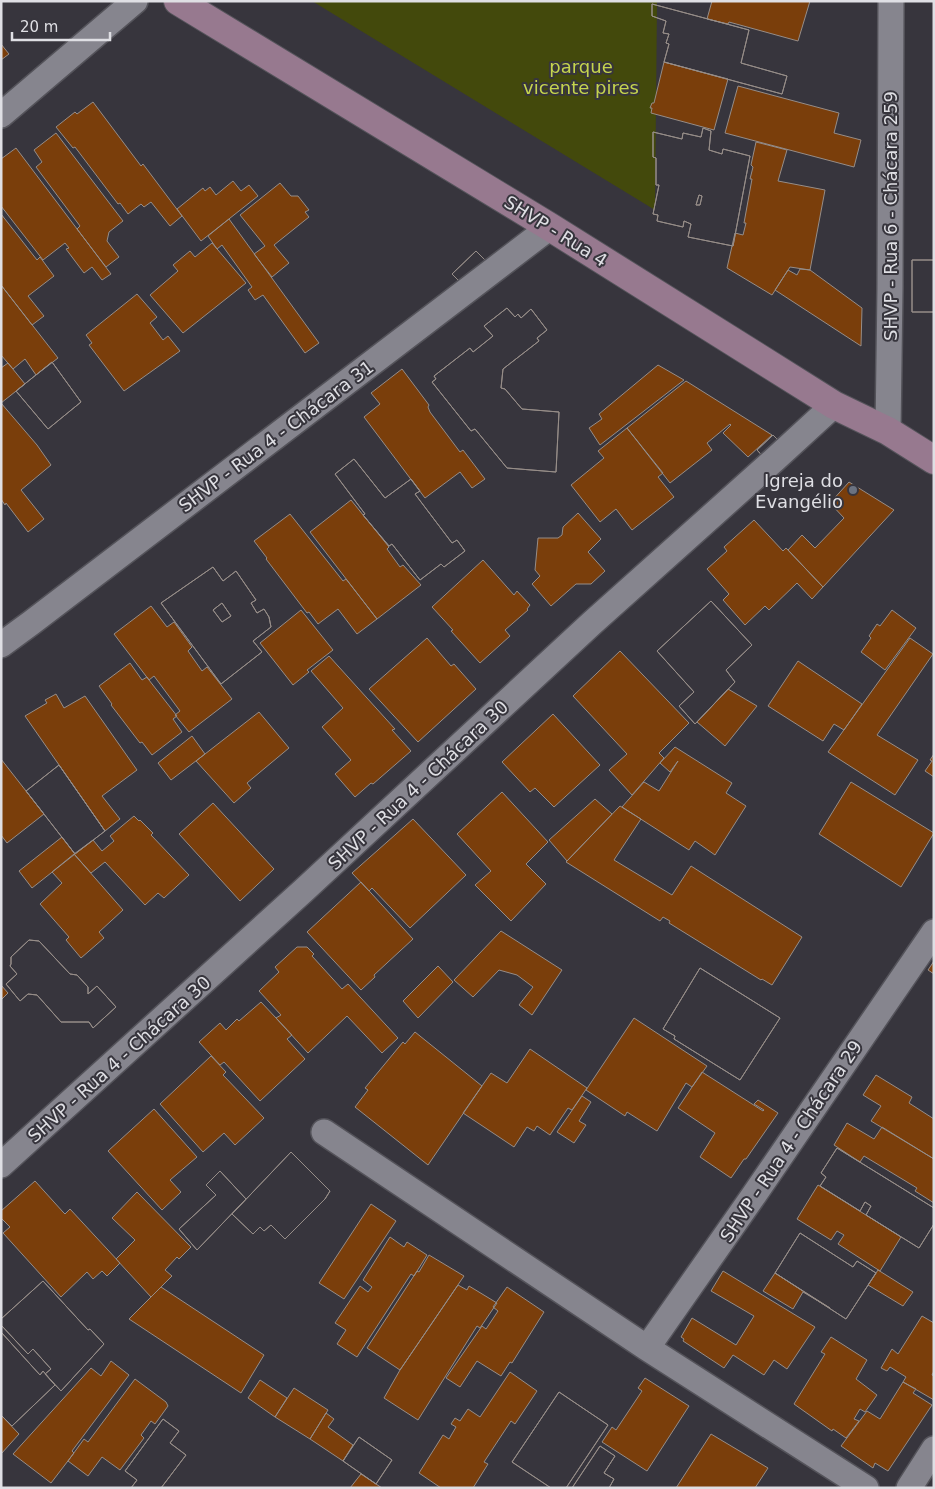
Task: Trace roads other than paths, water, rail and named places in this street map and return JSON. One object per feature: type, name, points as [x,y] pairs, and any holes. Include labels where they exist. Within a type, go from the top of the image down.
[{"type":"street","points":[[1,115],[135,1]]},
{"type":"street","name":"SHVP - Rua 4","points":[[178,1],[550,227],[834,405],[888,431],[934,460]]},
{"type":"street","name":"SHVP - Rua 6 - Chácara 259","points":[[888,431],[891,1]]},
{"type":"street","name":"SHVP - Rua 4 - Chácara 31","points":[[1,644],[550,227]]},
{"type":"street","name":"SHVP - Rua 4 - Chácara 30","points":[[1,1165],[303,891],[592,623],[834,405]]},
{"type":"street","name":"SHVP - Rua 4 - Chácara 29","points":[[647,1348],[934,932]]},
{"type":"street","points":[[324,1132],[647,1348],[866,1488]]},
{"type":"street","points":[[909,1488],[934,1449]]},
{"type":"place","name":"Igreja do Evangélio","points":[[853,490]]},
{"type":"park label","name":"parque vicente pires","points":[[581,76]]}]
